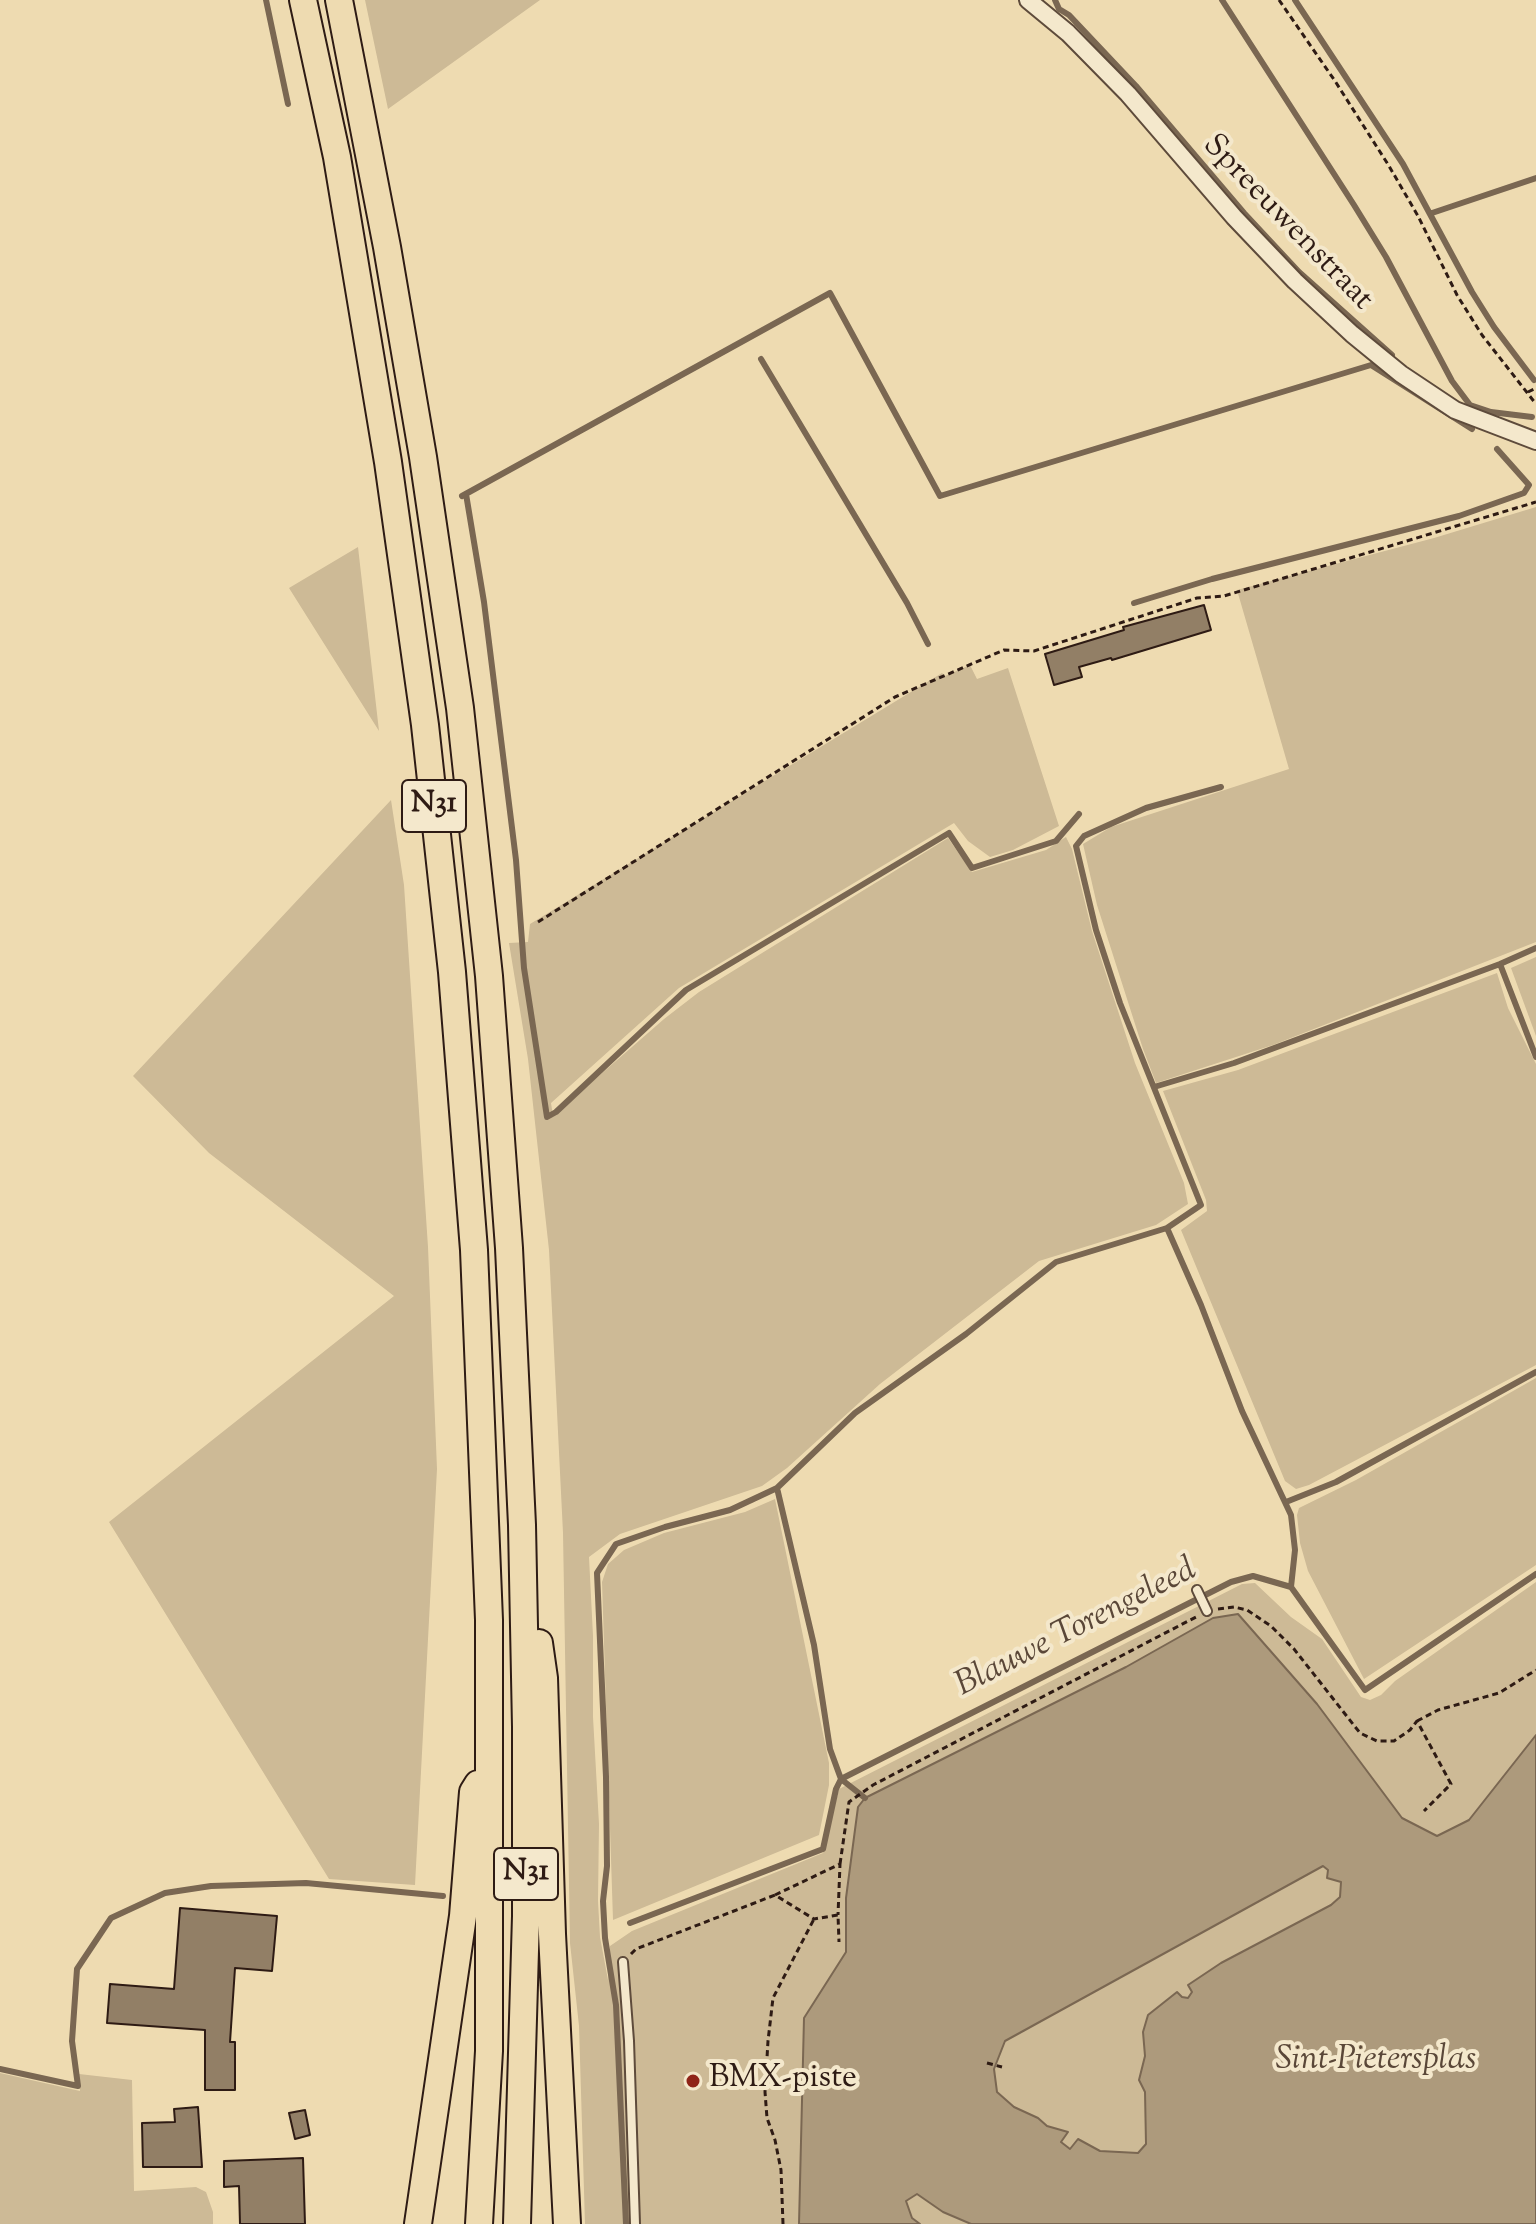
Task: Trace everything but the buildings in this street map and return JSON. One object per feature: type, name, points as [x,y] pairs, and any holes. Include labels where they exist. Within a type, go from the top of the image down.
[{"type":"highway","name":"N31","points":[[303,0],[337,157],[388,462],[425,725],[452,972],[474,1250],[489,1620],[489,2051],[479,2224]]},
{"type":"highway","name":"N31","points":[[339,0],[421,442],[460,708],[491,992],[509,1248],[522,1525],[526,1916],[517,2224]]},
{"type":"highway","points":[[522,1525],[544,1678],[552,1934],[567,2224]]},
{"type":"highway","points":[[418,2224],[463,1916],[473,1792],[489,1768]]},
{"type":"street","name":"Spreeuwenstraat","points":[[1028,0],[1078,43],[1128,94],[1234,217],[1295,281],[1352,334],[1401,374],[1455,410],[1536,441]]},
{"type":"lane","points":[[1197,1590],[1207,1611]]},
{"type":"lane","points":[[623,1962],[635,2224]]},
{"type":"path","points":[[1279,0],[1389,166],[1457,295],[1482,335],[1536,404]]},
{"type":"path","points":[[1528,392],[1536,388]]},
{"type":"path","points":[[538,922],[895,697],[1004,650],[1034,651],[1197,598],[1224,596],[1536,502]]},
{"type":"path","points":[[839,1942],[840,1864],[849,1802],[873,1785],[1207,1611],[1234,1607],[1247,1610],[1271,1626],[1294,1649],[1360,1733],[1377,1741],[1394,1741],[1417,1721],[1438,1710],[1499,1693],[1536,1670]]},
{"type":"path","points":[[1417,1721],[1451,1784],[1424,1811]]},
{"type":"path","points":[[623,1962],[636,1949],[775,1895],[840,1864]]},
{"type":"path","points":[[775,1895],[814,1919],[838,1915]]},
{"type":"path","points":[[783,2224],[781,2170],[766,2105],[768,2041],[773,1998],[814,1919]]},
{"type":"path","points":[[987,2063],[1002,2067]]},
{"type":"shaded area","points":[[365,0],[540,0],[388,109]]},
{"type":"shaded area","points":[[1536,507],[1536,942],[1273,1045],[1156,1083],[1097,905],[1083,844],[1111,827],[1289,769],[1237,590],[1434,538]]},
{"type":"shaded area","points":[[358,547],[379,731],[289,588]]},
{"type":"shaded area","points":[[970,665],[977,679],[1008,668],[1059,826],[1013,850],[990,857],[968,841],[954,823],[679,988],[551,1103],[553,1116],[699,992],[948,838],[972,872],[1046,850],[1066,837],[1072,849],[1092,931],[1135,1063],[1184,1183],[1188,1204],[1156,1225],[1039,1261],[880,1384],[787,1468],[762,1486],[620,1534],[589,1557],[599,1824],[598,1901],[600,1937],[608,1980],[610,1946],[632,1931],[823,1853],[839,1789],[1242,1584],[1255,1583],[1291,1617],[1322,1639],[1361,1697],[1370,1700],[1536,1582],[1536,2224],[585,2224],[579,2026],[570,1943],[563,1533],[549,1250],[528,1059],[509,943],[528,942],[530,924],[942,673],[945,676]]},
{"type":"shaded area","points":[[391,800],[404,885],[428,1247],[437,1469],[415,1885],[329,1879],[109,1522],[394,1296],[209,1153],[133,1076]]},
{"type":"shaded area","points":[[1536,957],[1536,1036],[1511,968]]},
{"type":"shaded area","points":[[1497,973],[1508,1008],[1536,1064],[1536,1365],[1309,1485],[1296,1489],[1285,1481],[1181,1230],[1207,1211],[1206,1200],[1163,1091],[1238,1070]]},
{"type":"shaded area","points":[[1536,1378],[1536,1565],[1364,1679],[1308,1571],[1300,1543],[1299,1508],[1356,1480]]},
{"type":"shaded area","points":[[775,1499],[829,1763],[829,1785],[819,1835],[613,1920],[602,1582],[608,1564],[624,1550],[664,1533],[745,1512]]},
{"type":"shaded area","points":[[0,2073],[80,2091],[79,2074],[132,2080],[134,2191],[196,2187],[206,2192],[213,2212],[213,2224],[0,2224]]},
{"type":"water","name":"Sint-Pietersplas","points":[[1238,1614],[1317,1704],[1402,1818],[1437,1836],[1469,1820],[1536,1735],[1536,2224],[971,2224],[943,2212],[917,2194],[906,2201],[912,2218],[920,2224],[799,2224],[804,2018],[846,1952],[846,1898],[858,1807],[865,1798],[1126,1667],[1213,1618]],"holes":[[[1323,1866],[1328,1870],[1327,1878],[1341,1882],[1340,1897],[1331,1905],[1221,1963],[1188,1985],[1192,1992],[1188,1998],[1177,1992],[1148,2015],[1143,2032],[1145,2056],[1139,2080],[1145,2092],[1146,2144],[1138,2153],[1100,2151],[1078,2139],[1070,2149],[1061,2142],[1068,2132],[1047,2126],[1038,2118],[1014,2107],[997,2092],[994,2069],[1005,2041]]]},
{"type":"waterway","points":[[266,0],[288,104]]},
{"type":"waterway","points":[[1055,0],[1059,9],[1069,15],[1136,86],[1244,213],[1299,272],[1392,355]]},
{"type":"waterway","points":[[1222,0],[1386,257],[1452,381],[1470,405],[1491,412],[1532,417]]},
{"type":"waterway","points":[[1295,0],[1403,164],[1494,327],[1534,380]]},
{"type":"waterway","points":[[1432,213],[1536,178]]},
{"type":"waterway","points":[[462,496],[830,293],[940,496],[1371,365],[1472,429]]},
{"type":"waterway","points":[[761,359],[907,603],[928,644]]},
{"type":"waterway","points":[[1134,603],[1212,579],[1459,516],[1524,493],[1529,485],[1497,449]]},
{"type":"waterway","points":[[466,494],[484,602],[516,860],[524,968],[547,1117],[686,990],[949,833],[972,868],[1056,841],[1079,814]]},
{"type":"waterway","points":[[1221,787],[1146,808],[1084,836],[1076,846],[1096,930],[1120,1003],[1201,1205],[1167,1228],[1242,1411],[1291,1515],[1295,1550],[1291,1587]]},
{"type":"waterway","points":[[1154,1087],[1234,1063],[1536,948]]},
{"type":"waterway","points":[[1500,964],[1536,1057]]},
{"type":"waterway","points":[[865,1798],[841,1779],[830,1749],[814,1645],[777,1488],[855,1413],[966,1334],[1056,1262],[1167,1228]]},
{"type":"waterway","points":[[1286,1502],[1336,1482],[1536,1372]]},
{"type":"waterway","points":[[626,2224],[616,2005],[605,1938],[603,1901],[607,1866],[606,1777],[597,1573],[616,1544],[730,1510],[777,1488]]},
{"type":"waterway","name":"Blauwe Torengeleed","points":[[630,1923],[823,1849],[841,1779],[1231,1582],[1253,1576],[1291,1587],[1365,1690],[1536,1574]]},
{"type":"waterway","name":"Blauwe Torengeleed","points":[[0,2069],[78,2086],[72,2041],[77,1969],[111,1918],[165,1893],[211,1886],[306,1883],[443,1896]]},
{"type":"place","name":"BMX-piste","points":[[693,2081]]}]
